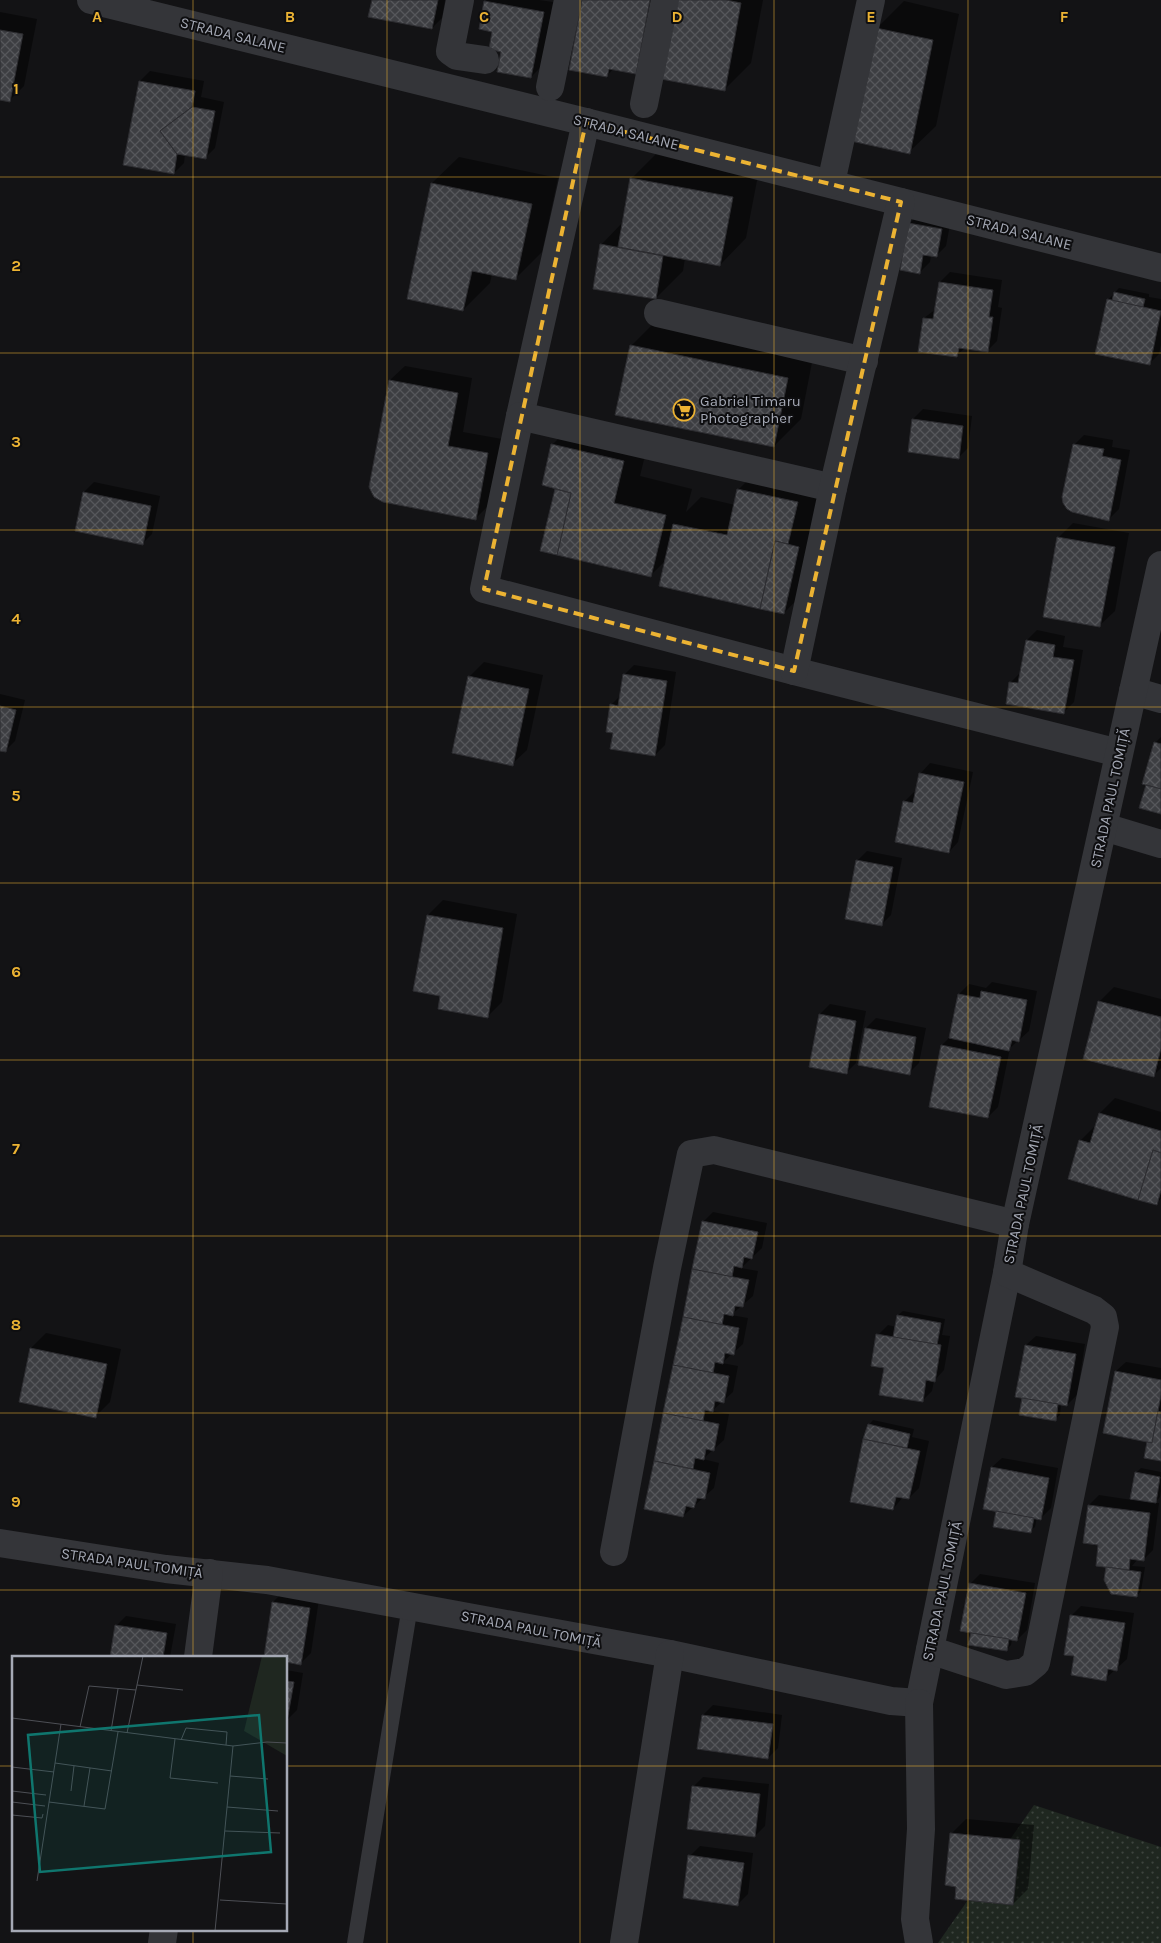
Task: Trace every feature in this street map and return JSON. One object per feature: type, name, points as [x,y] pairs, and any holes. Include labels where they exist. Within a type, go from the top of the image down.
[{"type":"street","name":"STRADA SALANE","points":[[91,0],[831,183],[1161,268]]},
{"type":"street","points":[[460,0],[450,51],[457,56],[485,60]]},
{"type":"street","points":[[550,86],[568,0]]},
{"type":"street","points":[[644,104],[665,0]]},
{"type":"street","points":[[831,183],[871,0]]},
{"type":"street","points":[[586,122],[520,416],[484,589],[794,671],[1119,753]]},
{"type":"street","points":[[794,671],[833,488],[901,202]]},
{"type":"street","points":[[658,313],[864,360]]},
{"type":"street","points":[[520,416],[833,488]]},
{"type":"street","name":"STRADA PAUL TOMIȚĂ","points":[[0,1543],[166,1569],[267,1580],[670,1654],[891,1701],[919,1703],[1007,1273],[1015,1224],[1161,566]]},
{"type":"street","points":[[1133,691],[1161,699]]},
{"type":"street","points":[[1104,827],[1161,844]]},
{"type":"street","points":[[614,1552],[667,1268],[692,1154],[714,1150],[1015,1224]]},
{"type":"street","points":[[930,1650],[1006,1675],[1025,1672],[1036,1663],[1105,1327],[1104,1317],[1094,1310],[1007,1273]]},
{"type":"street","points":[[198,1656],[209,1573]]},
{"type":"street","points":[[624,1943],[670,1654]]},
{"type":"street","points":[[918,1943],[914,1919],[921,1829],[919,1703]]},
{"type":"street","points":[[162,1943],[164,1930]]},
{"type":"lane","points":[[354,1943],[410,1606]]},
{"type":"highlighted area","points":[[586,122],[901,202],[794,671],[484,589]]},
{"type":"shaded area","points":[[1034,1805],[1161,1847],[1161,1943],[938,1943]]},
{"type":"building","points":[[372,0],[438,0],[432,29],[368,17]]},
{"type":"building","points":[[582,0],[650,0],[636,74],[609,69],[607,77],[569,70]]},
{"type":"building","points":[[676,0],[726,0],[741,3],[725,91],[661,79]]},
{"type":"building","points":[[484,1],[544,12],[531,78],[497,72],[501,52],[489,49],[492,32],[479,29]]},
{"type":"building","points":[[876,28],[933,40],[910,154],[851,141]]},
{"type":"building","points":[[0,30],[23,34],[10,102],[0,100]]},
{"type":"building","points":[[139,81],[195,91],[192,107],[160,131],[177,154],[174,174],[123,165]]},
{"type":"building","points":[[192,107],[215,111],[206,159],[177,154],[160,131]]},
{"type":"building","points":[[630,178],[733,197],[720,266],[618,247]]},
{"type":"building","points":[[431,183],[532,204],[516,280],[472,271],[463,311],[407,299]]},
{"type":"building","points":[[908,223],[942,229],[937,257],[923,255],[920,274],[900,270]]},
{"type":"building","points":[[600,244],[663,256],[656,299],[593,289]]},
{"type":"building","points":[[939,282],[993,290],[989,317],[993,317],[988,352],[959,348],[957,357],[918,352],[923,318],[933,319]]},
{"type":"building","points":[[1114,292],[1145,299],[1143,307],[1112,301]]},
{"type":"building","points":[[1107,299],[1161,311],[1150,365],[1095,354]]},
{"type":"building","points":[[630,345],[788,378],[774,447],[615,415]]},
{"type":"building","points":[[389,380],[458,393],[448,446],[488,453],[476,520],[383,502],[374,497],[369,487]]},
{"type":"building","points":[[912,419],[963,426],[959,459],[908,452]]},
{"type":"building","points":[[551,444],[624,461],[614,503],[666,515],[651,577],[557,555],[571,493],[542,485]]},
{"type":"building","points":[[1073,444],[1104,449],[1102,456],[1121,460],[1109,521],[1072,512],[1063,503],[1062,497]]},
{"type":"building","points":[[555,489],[571,493],[557,555],[540,551]]},
{"type":"building","points":[[737,489],[798,502],[788,544],[775,541],[760,609],[659,586],[673,524],[727,535]]},
{"type":"building","points":[[83,492],[151,506],[143,545],[75,531]]},
{"type":"building","points":[[1057,537],[1115,547],[1100,627],[1043,617]]},
{"type":"building","points":[[775,541],[799,547],[784,614],[760,609]]},
{"type":"building","points":[[1026,640],[1055,645],[1053,657],[1074,660],[1064,714],[1006,704],[1009,682],[1018,683]]},
{"type":"building","points":[[623,674],[667,681],[655,756],[610,749],[613,733],[606,732],[610,704],[618,706]]},
{"type":"building","points":[[468,676],[529,689],[513,766],[452,753]]},
{"type":"building","points":[[0,706],[16,710],[6,752],[0,751]]},
{"type":"building","points":[[1154,742],[1161,744],[1161,789],[1142,784]]},
{"type":"building","points":[[919,773],[964,782],[949,853],[895,842],[903,801],[913,803]]},
{"type":"building","points":[[1146,785],[1161,789],[1161,814],[1139,808]]},
{"type":"building","points":[[856,860],[893,867],[882,926],[845,919]]},
{"type":"building","points":[[427,915],[503,928],[488,1018],[438,1009],[440,996],[413,991]]},
{"type":"building","points":[[981,991],[1027,1000],[1019,1042],[1012,1040],[1009,1051],[949,1038],[958,994],[980,998]]},
{"type":"building","points":[[1098,1001],[1161,1017],[1161,1048],[1154,1077],[1083,1059]]},
{"type":"building","points":[[819,1014],[856,1021],[847,1074],[809,1067]]},
{"type":"building","points":[[865,1028],[916,1037],[910,1075],[858,1065]]},
{"type":"building","points":[[941,1045],[1001,1057],[988,1118],[929,1107]]},
{"type":"building","points":[[1099,1113],[1161,1131],[1161,1153],[1153,1150],[1138,1200],[1068,1179],[1079,1140],[1090,1143]]},
{"type":"building","points":[[1153,1150],[1161,1153],[1161,1190],[1157,1205],[1138,1200]]},
{"type":"building","points":[[702,1221],[758,1232],[752,1259],[744,1257],[742,1268],[734,1266],[732,1277],[692,1269]]},
{"type":"building","points":[[692,1269],[749,1280],[743,1307],[735,1306],[733,1316],[724,1314],[722,1325],[683,1317]]},
{"type":"building","points":[[897,1315],[941,1323],[937,1345],[893,1337]]},
{"type":"building","points":[[683,1317],[739,1328],[734,1355],[725,1353],[723,1364],[715,1362],[713,1373],[673,1365]]},
{"type":"building","points":[[876,1334],[941,1345],[935,1382],[926,1380],[923,1402],[879,1395],[884,1368],[871,1366]]},
{"type":"building","points":[[1025,1345],[1076,1354],[1067,1406],[1015,1397]]},
{"type":"building","points":[[30,1348],[107,1364],[96,1418],[19,1402]]},
{"type":"building","points":[[673,1365],[729,1376],[724,1403],[715,1401],[713,1412],[705,1410],[703,1421],[663,1413]]},
{"type":"building","points":[[1115,1371],[1161,1380],[1161,1395],[1152,1443],[1103,1433]]},
{"type":"building","points":[[1022,1398],[1058,1404],[1056,1421],[1019,1415]]},
{"type":"building","points":[[1158,1411],[1161,1412],[1161,1461],[1144,1458],[1147,1442],[1152,1443]]},
{"type":"building","points":[[663,1413],[719,1424],[714,1451],[706,1449],[704,1460],[695,1458],[693,1469],[654,1461]]},
{"type":"building","points":[[868,1424],[910,1434],[907,1448],[863,1439]]},
{"type":"building","points":[[863,1439],[920,1451],[909,1499],[896,1497],[893,1510],[850,1502]]},
{"type":"building","points":[[654,1461],[710,1473],[705,1499],[697,1498],[694,1508],[686,1506],[683,1517],[644,1509]]},
{"type":"building","points":[[991,1467],[1049,1478],[1041,1520],[983,1509]]},
{"type":"building","points":[[1135,1472],[1160,1477],[1156,1503],[1130,1499]]},
{"type":"building","points":[[1088,1505],[1150,1513],[1144,1561],[1130,1559],[1129,1570],[1096,1566],[1098,1545],[1083,1543]]},
{"type":"building","points":[[996,1511],[1034,1518],[1031,1533],[993,1527]]},
{"type":"building","points":[[1106,1567],[1141,1572],[1137,1597],[1111,1594],[1104,1580]]},
{"type":"building","points":[[969,1583],[1026,1593],[1017,1641],[960,1631]]},
{"type":"building","points":[[272,1602],[310,1608],[301,1665],[288,1662],[288,1656],[264,1656]]},
{"type":"building","points":[[1070,1615],[1125,1623],[1117,1671],[1108,1669],[1106,1681],[1071,1675],[1074,1656],[1064,1655]]},
{"type":"building","points":[[115,1625],[167,1633],[163,1656],[110,1656]]},
{"type":"building","points":[[971,1633],[1009,1639],[1007,1651],[968,1645]]},
{"type":"building","points":[[288,1681],[294,1682],[288,1715]]},
{"type":"building","points":[[702,1715],[773,1724],[768,1759],[697,1749]]},
{"type":"building","points":[[692,1786],[760,1794],[755,1837],[687,1829]]},
{"type":"building","points":[[950,1833],[1020,1840],[1013,1905],[955,1899],[956,1887],[945,1885]]},
{"type":"building","points":[[688,1855],[744,1863],[738,1906],[683,1898]]},
{"type":"place","name":"Gabriel Timaru Photographer","points":[[684,410]]}]
